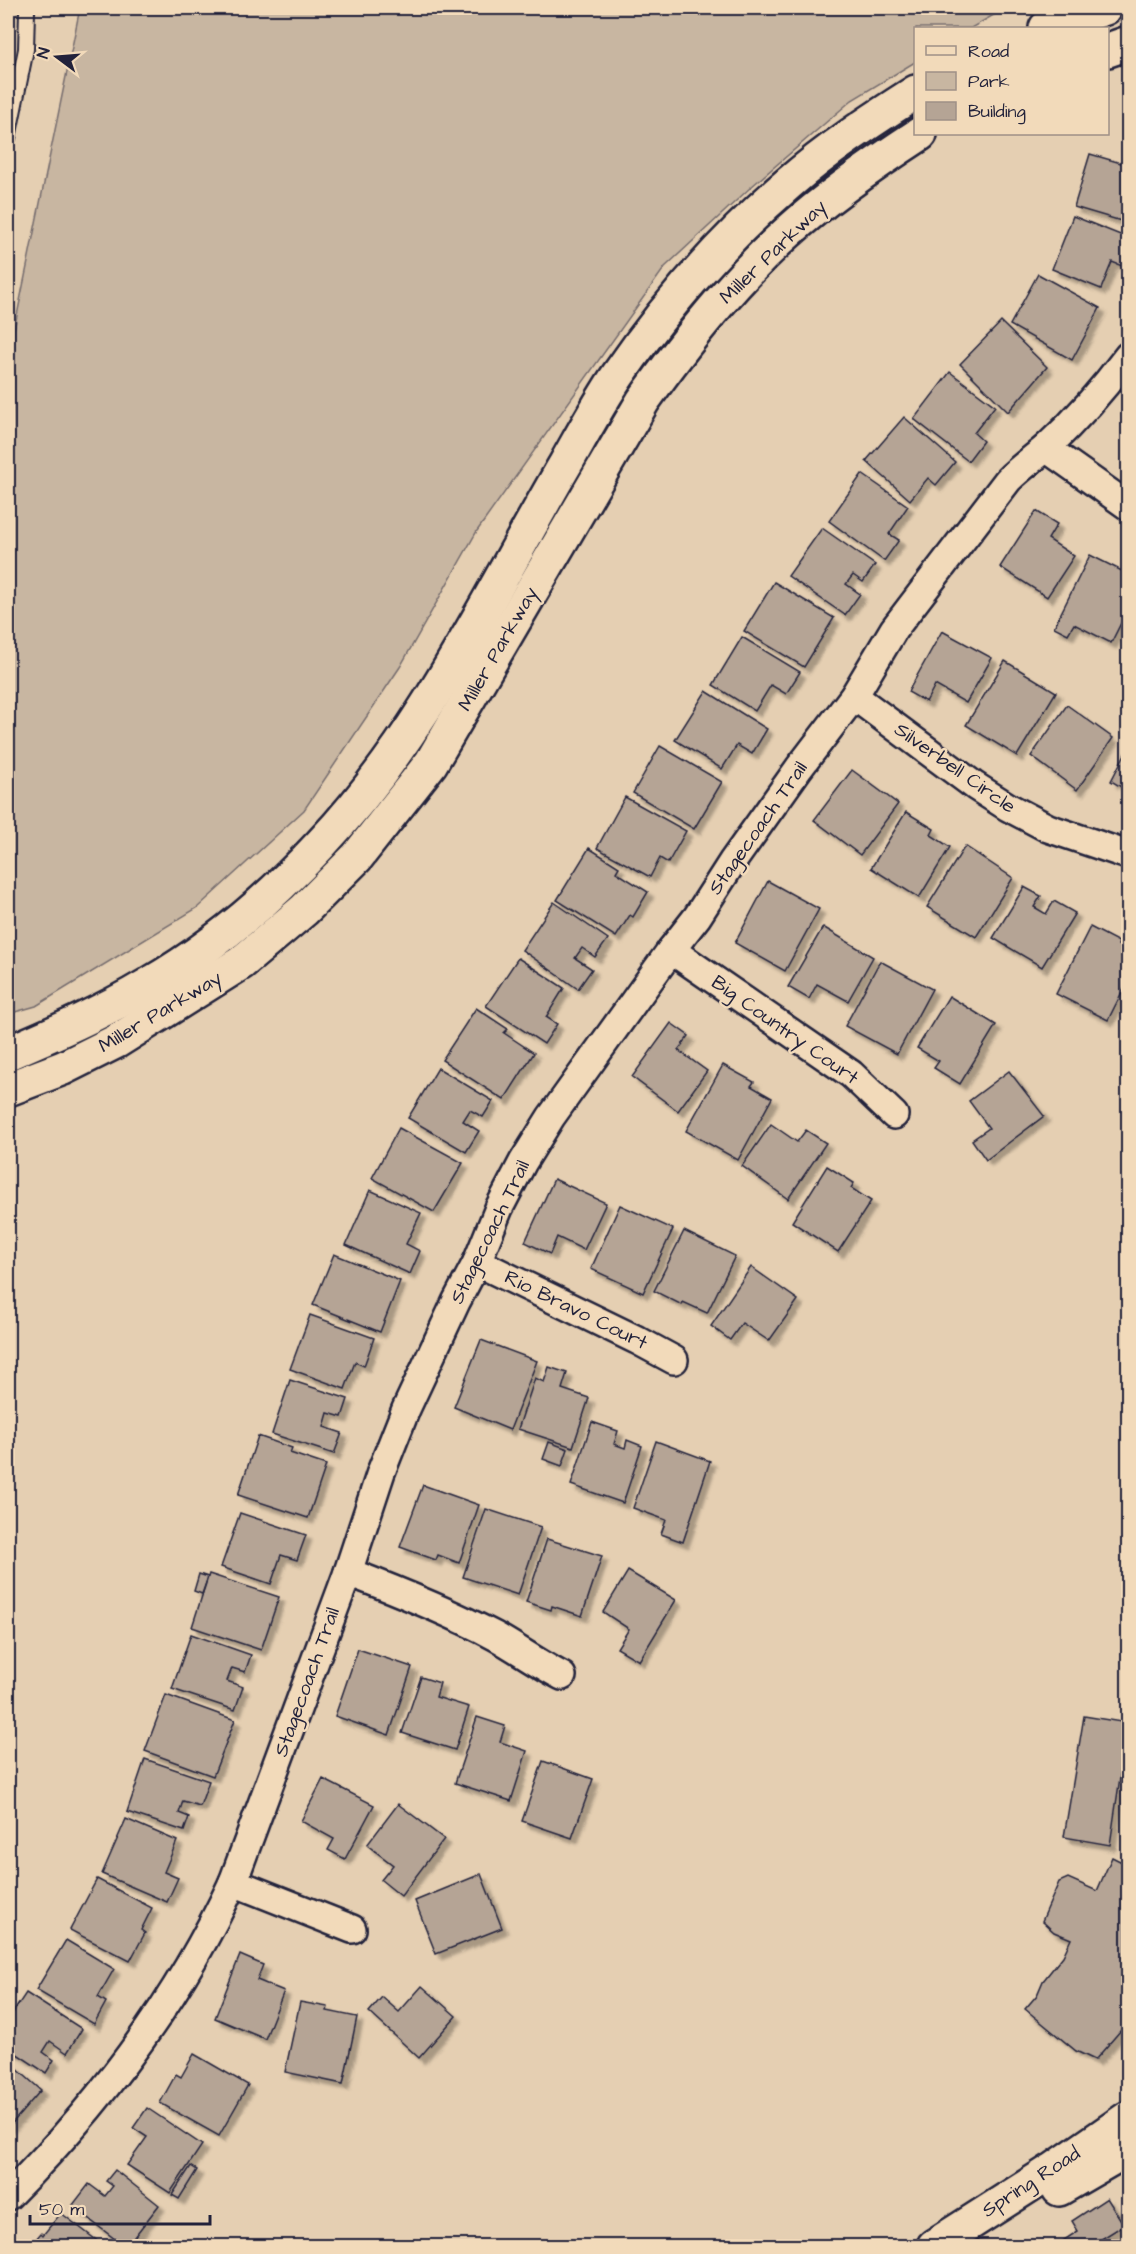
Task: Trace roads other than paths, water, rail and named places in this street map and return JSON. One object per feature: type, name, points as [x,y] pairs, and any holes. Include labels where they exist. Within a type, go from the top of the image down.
[{"type":"street","points":[[1049,27],[1105,8]]},
{"type":"street","points":[[1109,49],[1128,43]]},
{"type":"street","name":"Miller Parkway","points":[[8,1053],[116,1003],[202,950],[266,898],[322,844],[378,776],[410,731],[476,622],[588,424],[618,376],[656,324],[724,244],[788,183],[874,119],[914,93]]},
{"type":"street","name":"Miller Parkway","points":[[8,1089],[63,1068],[117,1041],[241,963],[304,910],[357,857],[431,763],[643,401],[680,350],[751,268],[788,232],[869,167],[918,135]]},
{"type":"street","name":"Stagecoach Trail","points":[[8,2196],[42,2162],[133,2050],[159,2013],[220,1910],[233,1882],[348,1572],[381,1472],[406,1409],[477,1262],[499,1208],[540,1135],[671,950],[697,917],[733,861],[799,768],[854,696],[894,629],[1001,489],[1029,460],[1046,448],[1111,379],[1128,356]]},
{"type":"street","points":[[1046,448],[1128,506]]},
{"type":"street","name":"Silverbell Circle","points":[[854,696],[975,786],[1008,807],[1048,828],[1128,855]]},
{"type":"street","name":"Big Country Court","points":[[671,950],[851,1074],[894,1115]]},
{"type":"street","name":"Rio Bravo Court","points":[[477,1262],[674,1360]]},
{"type":"street","points":[[348,1572],[404,1593],[459,1618],[562,1676]]},
{"type":"street","points":[[233,1882],[352,1929]]},
{"type":"street","name":"Spring Road","points":[[934,2247],[1128,2118]]},
{"type":"street","name":"Spring Road","points":[[965,2247],[993,2228],[1128,2149]]},
{"type":"lane","points":[[8,138],[26,49],[27,11]]}]
